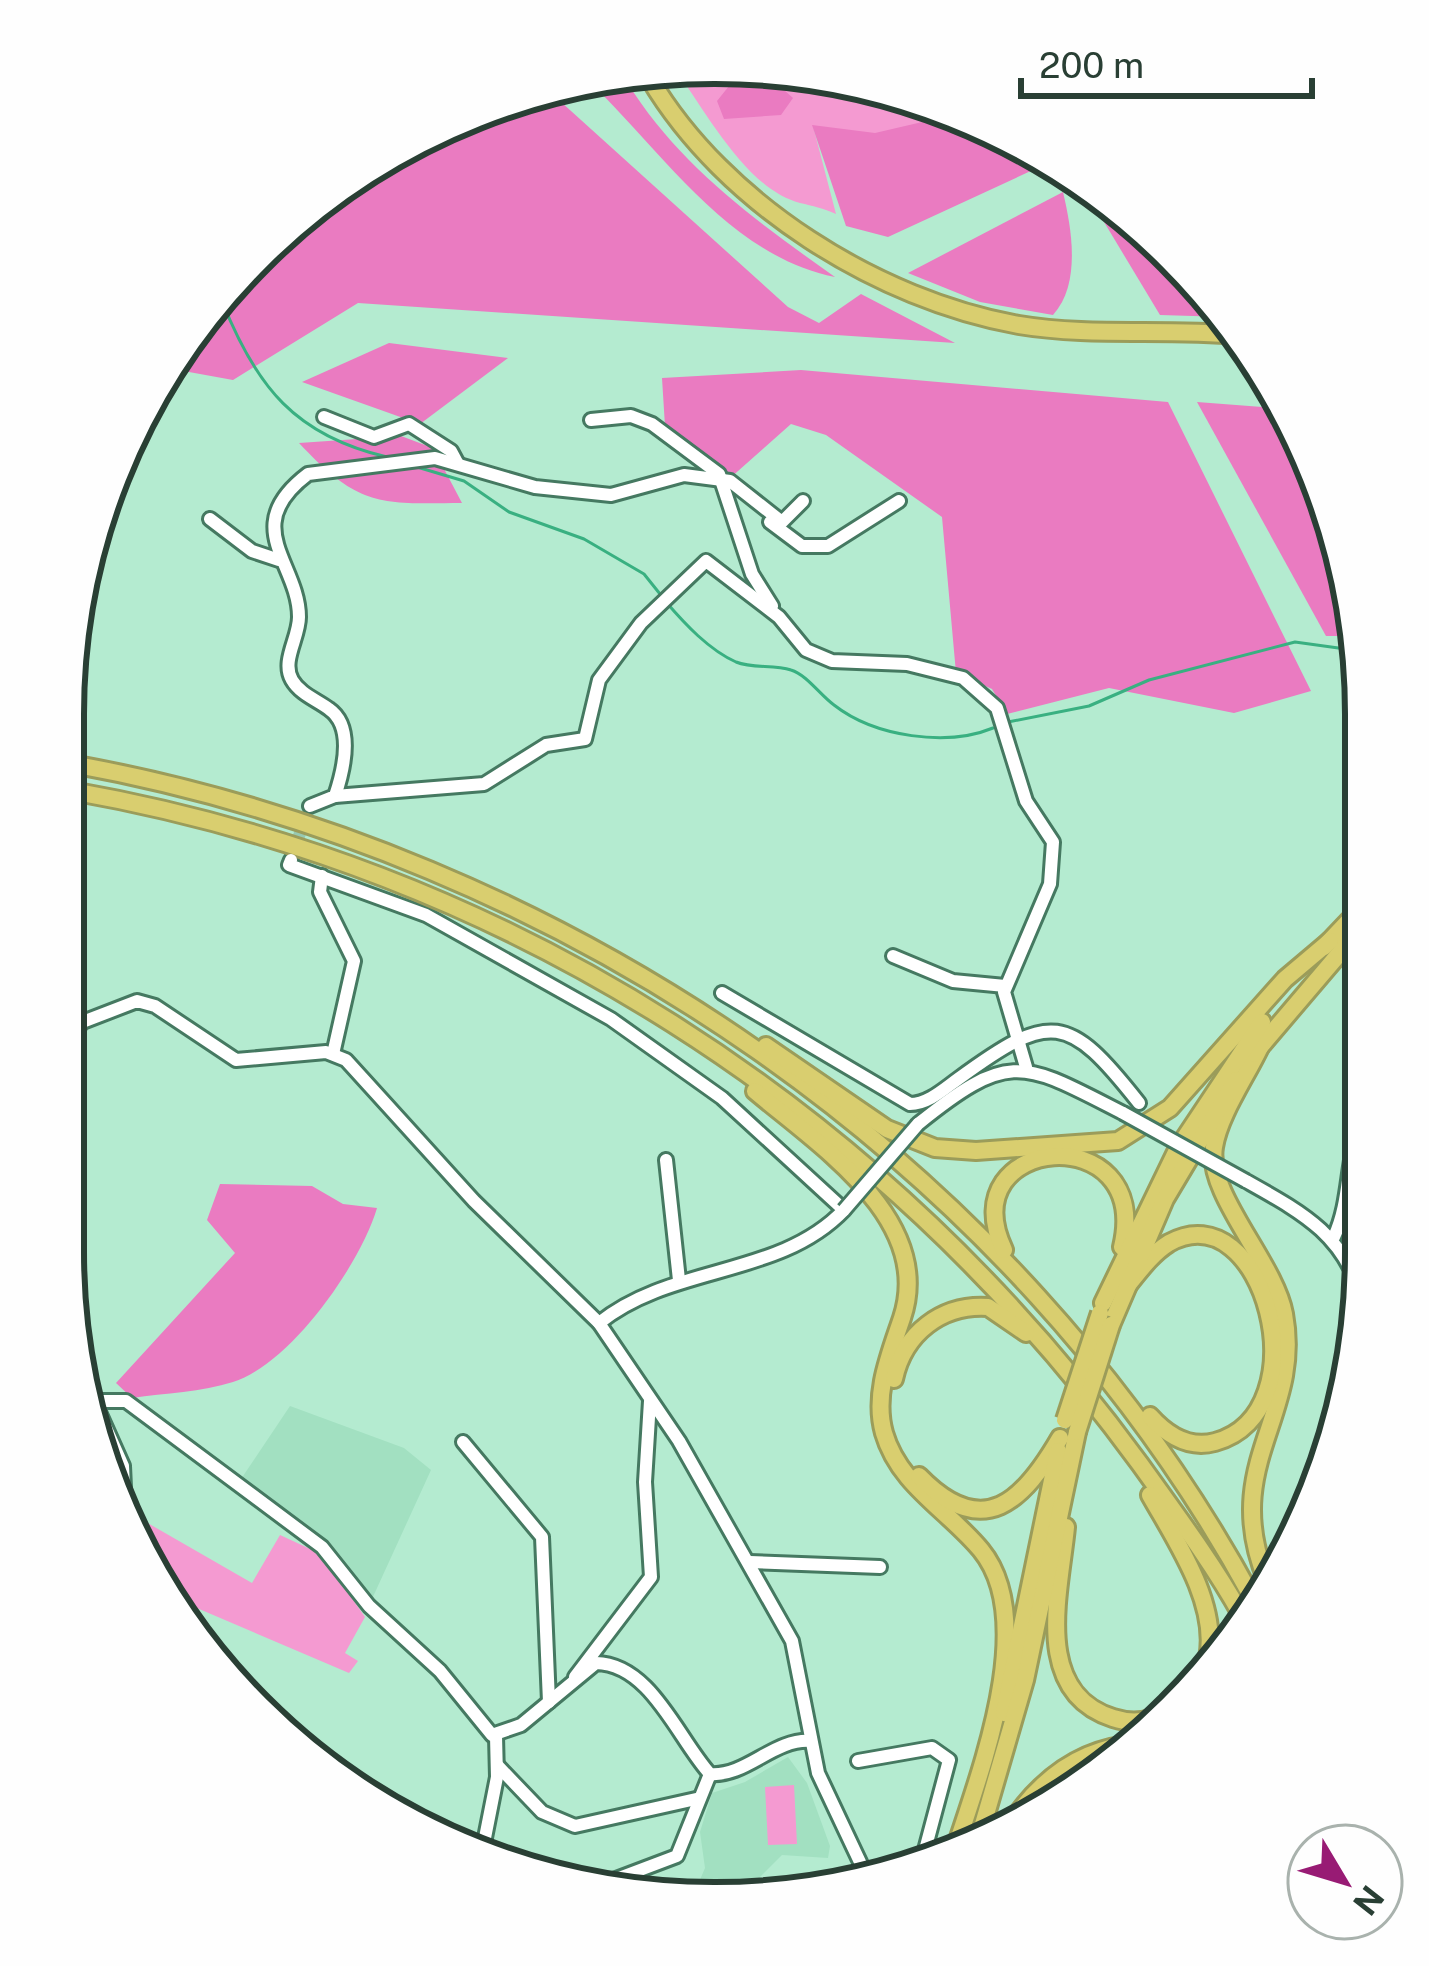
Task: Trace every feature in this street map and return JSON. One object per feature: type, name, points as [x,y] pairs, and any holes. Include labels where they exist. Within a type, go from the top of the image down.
[{"type":"highway","points":[[656,87],[718,162],[834,258],[916,295],[1021,325],[1217,333]]},
{"type":"highway","points":[[84,767],[188,790],[341,837],[530,915],[796,1063],[886,1129],[935,1148],[1086,1146],[1118,1141],[1170,1108],[1285,979],[1330,941]]},
{"type":"highway","points":[[84,794],[221,824],[352,866],[561,958],[686,1031],[837,1141],[951,1240],[1012,1302],[1108,1421],[1236,1606]]},
{"type":"highway","points":[[1104,1314],[1205,1103],[1287,989],[1345,925]]},
{"type":"highway","points":[[1124,1290],[1189,1155],[1260,1047],[1345,946]]},
{"type":"highway","points":[[640,974],[766,1057],[903,1162],[1042,1298]]},
{"type":"highway","points":[[686,1031],[841,1168],[887,1217],[905,1246],[911,1286],[883,1380],[882,1429],[906,1477],[982,1552],[995,1572],[1005,1608],[991,1728],[963,1831]]},
{"type":"highway","points":[[1260,1047],[1213,1148],[1220,1181],[1272,1276],[1284,1312],[1283,1382],[1249,1500],[1250,1528],[1262,1565]]},
{"type":"highway","points":[[964,1830],[1012,1678],[1068,1436],[1104,1314],[1126,1229],[1124,1208],[1104,1171],[1071,1155],[1032,1160],[1014,1170],[995,1201],[1004,1249],[1042,1298],[1111,1378],[1205,1510],[1247,1589]]},
{"type":"highway","points":[[1104,1314],[1152,1257],[1179,1238],[1224,1244],[1259,1283],[1274,1352],[1266,1390],[1252,1418],[1222,1441],[1206,1444],[1172,1436],[1111,1378]]},
{"type":"highway","points":[[1068,1436],[1034,1483],[1010,1503],[993,1508],[957,1504],[917,1474],[895,1431],[892,1392],[906,1348],[946,1311],[988,1306],[1020,1326],[1108,1421],[1203,1602],[1212,1639]]},
{"type":"highway","points":[[1068,1436],[1057,1660],[1072,1690],[1095,1713],[1136,1721]]},
{"type":"highway","points":[[984,1821],[1025,1680],[1068,1436]]},
{"type":"highway","points":[[1026,1800],[1061,1769],[1098,1752]]},
{"type":"street","points":[[591,420],[631,416],[652,424],[719,474],[752,574],[806,650],[832,662],[935,670],[977,687],[997,708],[1026,801],[1049,833],[1053,856],[1050,884],[1005,986],[1015,1040],[1026,1067]]},
{"type":"street","points":[[324,417],[374,437],[409,424],[451,451],[458,464]]},
{"type":"street","points":[[335,796],[344,764],[341,727],[336,714],[299,689],[289,672],[299,610],[273,544],[292,489],[308,474],[415,458],[458,464],[535,487],[611,495],[683,475],[724,484],[730,481],[802,546],[828,546],[899,501]]},
{"type":"street","points":[[763,511],[782,521],[803,501]]},
{"type":"street","points":[[210,519],[252,551],[279,560]]},
{"type":"street","points":[[310,806],[335,796],[484,784],[546,745],[585,739],[599,680],[664,598],[706,561],[779,617]]},
{"type":"street","points":[[290,860],[289,865],[383,896],[472,938],[644,1040],[722,1098],[844,1210]]},
{"type":"street","points":[[322,876],[320,892],[354,961],[333,1054]]},
{"type":"street","points":[[893,956],[953,981],[1005,986]]},
{"type":"street","points":[[722,993],[910,1104],[929,1099],[1015,1040],[1045,1030],[1082,1039],[1139,1103]]},
{"type":"street","points":[[84,1023],[137,1001],[155,1006],[236,1060],[333,1054],[358,1071],[474,1202],[599,1323],[750,1562],[792,1641],[818,1773],[861,1865]]},
{"type":"street","points":[[599,1323],[679,1280],[778,1254],[813,1238],[844,1210],[918,1124],[998,1071],[1026,1067],[1246,1181],[1334,1238],[1345,1257]]},
{"type":"street","points":[[665,1160],[679,1280]]},
{"type":"street","points":[[1334,1238],[1345,1207]]},
{"type":"street","points":[[102,1401],[126,1401],[322,1547],[369,1606],[440,1671],[496,1736],[484,1838]]},
{"type":"street","points":[[496,1736],[521,1725],[574,1678],[651,1577],[645,1482],[650,1401]]},
{"type":"street","points":[[464,1442],[542,1537],[549,1702]]},
{"type":"street","points":[[750,1562],[880,1567]]},
{"type":"street","points":[[574,1678],[596,1663],[621,1668],[654,1698],[710,1774]]},
{"type":"street","points":[[710,1774],[724,1773],[791,1741],[812,1741]]},
{"type":"street","points":[[858,1761],[932,1748],[949,1760],[927,1845]]},
{"type":"street","points":[[496,1765],[542,1812],[575,1826],[696,1799]]},
{"type":"street","points":[[625,1876],[677,1856],[693,1825],[696,1799],[710,1774]]},
{"type":"shaded area","points":[[730,84],[781,87],[793,98],[781,115],[724,119],[717,101]]},
{"type":"shaded area","points":[[686,85],[756,85],[838,96],[962,135],[892,151],[813,126],[836,214],[781,195],[731,149]]},
{"type":"shaded area","points":[[632,89],[670,140],[720,190],[835,277],[798,266],[764,248],[732,226],[602,94]]},
{"type":"shaded area","points":[[562,103],[788,307],[819,323],[861,294],[955,343],[358,303],[233,380],[185,371],[240,299],[299,240],[399,168],[473,132]]},
{"type":"shaded area","points":[[927,121],[1033,170],[888,237],[846,226],[812,125],[875,133]]},
{"type":"shaded area","points":[[1063,192],[1071,272],[1053,315],[980,302],[908,273]]},
{"type":"shaded area","points":[[1100,216],[1160,269],[1203,316],[1160,315]]},
{"type":"shaded area","points":[[389,343],[508,358],[420,424],[302,382]]},
{"type":"shaded area","points":[[801,370],[1168,402],[1311,691],[1234,713],[1109,688],[1007,714],[992,689],[956,673],[942,517],[826,435],[791,424],[729,479],[665,426],[662,378]]},
{"type":"shaded area","points":[[1197,402],[1265,407],[1297,473],[1324,551],[1340,636],[1326,636]]},
{"type":"shaded area","points":[[401,436],[433,448],[462,503],[372,497],[338,480],[299,443]]},
{"type":"shaded area","points":[[220,1184],[312,1186],[343,1204],[377,1208],[340,1282],[278,1355],[233,1382],[132,1398],[116,1383],[235,1253],[207,1220]]},
{"type":"shaded area","points":[[290,1406],[404,1448],[431,1470],[372,1599],[327,1545],[239,1482]]},
{"type":"shaded area","points":[[145,1522],[252,1583],[280,1535],[321,1554],[365,1617],[345,1653],[358,1661],[349,1673],[193,1607]]},
{"type":"shaded area","points":[[788,1757],[807,1783],[830,1846],[828,1858],[782,1855],[756,1881],[699,1882],[705,1868],[700,1832],[712,1793],[745,1782]]},
{"type":"shaded area","points":[[794,1785],[797,1844],[768,1845],[765,1787]]},
{"type":"waterway","points":[[228,314],[249,359],[283,403],[328,436],[387,457]]},
{"type":"waterway","points":[[417,467],[464,481],[509,512],[584,539],[644,574],[660,594]]},
{"type":"waterway","points":[[666,602],[726,657],[797,673],[834,705],[870,725],[933,738],[993,728]]},
{"type":"waterway","points":[[1008,722],[1089,706],[1149,680],[1295,642],[1342,648]]},
{"type":"tunnel","points":[[292,855],[310,806]]}]
